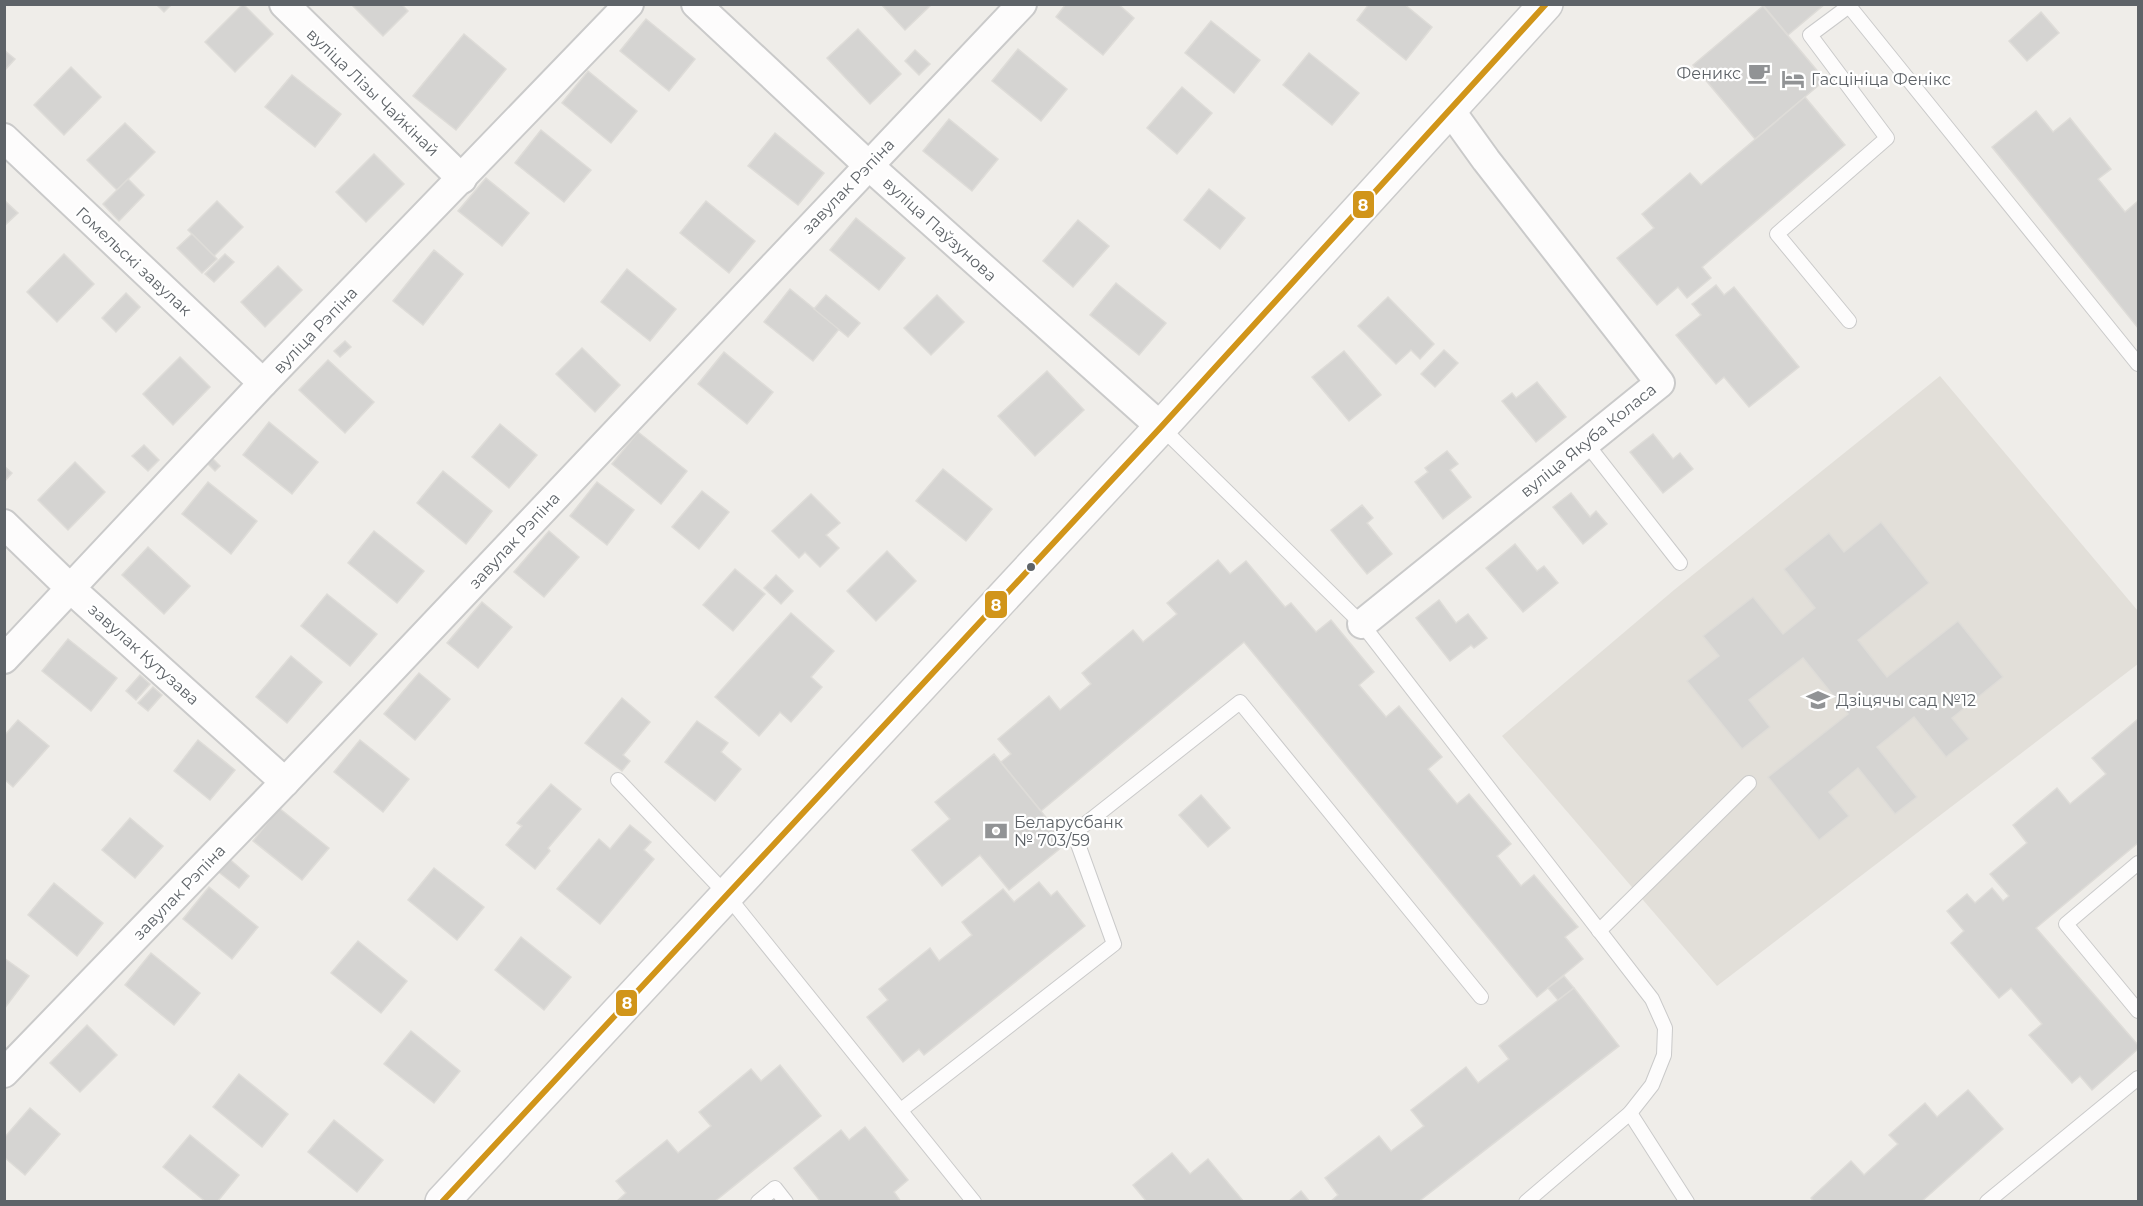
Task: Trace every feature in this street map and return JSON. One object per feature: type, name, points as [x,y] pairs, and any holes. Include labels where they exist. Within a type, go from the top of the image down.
[{"type":"main road","points":[[442,1202],[1161,427],[1546,4]]},
{"type":"street","name":"вуліца Лізы Чайкінай","points":[[284,4],[462,179]]},
{"type":"street","name":"вуліца Рэпіна","points":[[4,659],[263,383],[629,4]]},
{"type":"street","name":"вуліца Паўзунова","points":[[696,4],[868,165],[1161,427]]},
{"type":"street","name":"завулак Рэпіна","points":[[4,1073],[285,782],[1022,4]]},
{"type":"street","name":"вуліца Якуба Коласа","points":[[1362,624],[1660,383],[1486,160],[1450,110]]},
{"type":"street","name":"Гомельскі завулак","points":[[4,138],[263,383]]},
{"type":"street","name":"завулак Кутузава","points":[[4,524],[71,589],[285,782]]},
{"type":"lane","points":[[1849,321],[1777,234],[1887,138],[1810,35],[1850,5],[2139,364]]},
{"type":"lane","points":[[1161,427],[1362,624],[1652,999],[1665,1028],[1664,1055],[1652,1085],[1630,1113],[1526,1202]]},
{"type":"lane","points":[[1586,443],[1680,563]]},
{"type":"lane","points":[[901,1110],[1114,944],[1074,833],[1240,702],[1481,997]]},
{"type":"lane","points":[[618,780],[726,894],[974,1202]]},
{"type":"lane","points":[[1599,931],[1749,783]]},
{"type":"lane","points":[[2139,863],[2066,924],[2139,1011]]},
{"type":"lane","points":[[1987,1202],[2139,1078]]},
{"type":"lane","points":[[1630,1113],[1687,1202]]},
{"type":"lane","points":[[758,1202],[775,1188],[786,1202]]},
{"type":"shaded area","name":"Дзіцячы сад №12","points":[[1940,376],[2138,611],[2138,664],[1717,986],[1502,736],[1674,590]]},
{"type":"building","points":[[156,4],[172,4],[164,12]]},
{"type":"building","points":[[243,4],[273,34],[235,72],[205,42]]},
{"type":"building","points":[[355,4],[401,4],[408,11],[383,36],[353,6]]},
{"type":"building","points":[[881,4],[932,4],[905,30]]},
{"type":"building","points":[[1066,4],[1118,4],[1134,18],[1103,55],[1056,17]]},
{"type":"building","points":[[1369,4],[1404,4],[1432,27],[1406,60],[1357,20]]},
{"type":"building","points":[[1762,4],[1825,4],[1788,35]]},
{"type":"building","name":"Феникс","points":[[1763,6],[1825,80],[1755,139],[1693,65]]},
{"type":"building","points":[[2041,12],[2059,33],[2027,61],[2009,41]]},
{"type":"building","points":[[646,19],[695,59],[669,91],[620,51]]},
{"type":"building","points":[[1211,21],[1260,60],[1234,93],[1185,53]]},
{"type":"building","points":[[858,29],[901,74],[870,104],[827,58]]},
{"type":"building","points":[[464,34],[506,69],[456,130],[413,96]]},
{"type":"building","points":[[1018,49],[1067,89],[1041,121],[992,81]]},
{"type":"building","points":[[4,50],[15,59],[4,71]]},
{"type":"building","points":[[915,50],[930,64],[919,75],[905,61]]},
{"type":"building","points":[[1309,53],[1359,93],[1332,125],[1283,85]]},
{"type":"building","points":[[71,67],[101,97],[64,135],[34,105]]},
{"type":"building","points":[[588,71],[637,111],[611,143],[562,103]]},
{"type":"building","points":[[292,75],[341,114],[315,147],[265,107]]},
{"type":"building","points":[[1182,87],[1212,113],[1177,154],[1147,128]]},
{"type":"building","points":[[1805,97],[1845,145],[1702,267],[1711,278],[1687,298],[1678,287],[1657,305],[1617,258],[1654,228],[1642,214],[1690,173],[1701,185]]},
{"type":"building","points":[[2036,111],[2053,132],[2070,118],[2111,169],[2098,179],[2125,212],[2138,201],[2138,328],[1992,147]]},
{"type":"building","points":[[949,119],[998,159],[972,191],[923,151]]},
{"type":"building","points":[[125,123],[155,152],[117,190],[87,160]]},
{"type":"building","points":[[541,130],[591,170],[564,202],[515,163]]},
{"type":"building","points":[[775,133],[824,173],[798,205],[748,166]]},
{"type":"building","points":[[374,154],[404,184],[366,222],[336,192]]},
{"type":"building","points":[[486,178],[529,213],[502,246],[458,211]]},
{"type":"building","points":[[128,179],[144,195],[119,221],[103,204]]},
{"type":"building","points":[[1209,189],[1245,218],[1220,249],[1184,220]]},
{"type":"building","points":[[4,200],[18,213],[4,226]]},
{"type":"building","points":[[217,201],[243,227],[214,256],[188,230]]},
{"type":"building","points":[[706,201],[755,241],[729,273],[680,233]]},
{"type":"building","points":[[856,218],[905,258],[879,290],[830,250]]},
{"type":"building","points":[[1078,220],[1109,246],[1073,287],[1043,261]]},
{"type":"building","points":[[192,234],[217,259],[202,273],[177,248]]},
{"type":"building","points":[[434,250],[463,274],[423,325],[393,301]]},
{"type":"building","points":[[64,254],[94,284],[57,322],[27,292]]},
{"type":"building","points":[[225,254],[234,262],[214,282],[205,274]]},
{"type":"building","points":[[278,266],[302,290],[265,327],[241,302]]},
{"type":"building","points":[[627,269],[676,309],[650,341],[601,302]]},
{"type":"building","points":[[1116,283],[1166,323],[1139,355],[1090,315]]},
{"type":"building","points":[[1716,285],[1724,295],[1734,287],[1799,367],[1749,407],[1724,377],[1716,384],[1676,335],[1701,315],[1692,304]]},
{"type":"building","points":[[790,289],[839,329],[813,361],[764,322]]},
{"type":"building","points":[[126,293],[140,307],[116,332],[102,318]]},
{"type":"building","points":[[826,295],[860,323],[848,337],[814,309]]},
{"type":"building","points":[[937,295],[964,322],[931,355],[904,328]]},
{"type":"building","points":[[1388,297],[1434,344],[1420,359],[1411,350],[1396,364],[1358,326]]},
{"type":"building","points":[[345,341],[351,347],[340,357],[334,351]]},
{"type":"building","points":[[582,348],[620,385],[595,412],[556,374]]},
{"type":"building","points":[[1444,350],[1458,363],[1435,387],[1421,374]]},
{"type":"building","points":[[1344,351],[1381,395],[1349,421],[1312,377]]},
{"type":"building","points":[[724,352],[773,392],[747,424],[698,384]]},
{"type":"building","points":[[180,357],[210,387],[173,425],[143,394]]},
{"type":"building","points":[[328,360],[374,402],[345,433],[299,390]]},
{"type":"building","points":[[1047,371],[1084,410],[1035,456],[998,416]]},
{"type":"building","points":[[1537,382],[1566,417],[1536,442],[1502,401],[1512,393],[1516,398]]},
{"type":"building","points":[[269,422],[318,462],[292,494],[243,455]]},
{"type":"building","points":[[500,424],[537,455],[509,488],[472,457]]},
{"type":"building","points":[[638,432],[687,471],[661,504],[612,464]]},
{"type":"building","points":[[1653,434],[1673,459],[1680,453],[1693,469],[1663,493],[1630,452]]},
{"type":"building","points":[[144,445],[159,460],[148,471],[132,456]]},
{"type":"building","points":[[1447,451],[1458,464],[1450,470],[1471,497],[1443,519],[1415,482],[1428,472],[1425,468]]},
{"type":"building","points":[[212,458],[220,466],[215,471],[207,463]]},
{"type":"building","points":[[75,462],[105,492],[68,530],[38,500]]},
{"type":"building","points":[[4,466],[12,473],[4,482]]},
{"type":"building","points":[[943,469],[992,509],[966,541],[916,501]]},
{"type":"building","points":[[443,471],[492,511],[466,544],[417,503]]},
{"type":"building","points":[[208,482],[257,521],[231,554],[182,514]]},
{"type":"building","points":[[597,482],[634,510],[607,545],[570,516]]},
{"type":"building","points":[[702,491],[729,512],[699,549],[672,527]]},
{"type":"building","points":[[1571,493],[1590,517],[1596,511],[1607,524],[1583,544],[1553,507]]},
{"type":"building","points":[[811,494],[840,523],[826,535],[839,548],[820,567],[805,552],[799,558],[772,531]]},
{"type":"building","points":[[1362,505],[1373,518],[1367,523],[1392,554],[1367,574],[1331,530]]},
{"type":"building","points":[[1881,522],[1929,583],[1858,640],[1887,677],[1958,621],[2003,677],[1952,718],[1969,739],[1946,757],[1914,717],[1877,747],[1917,797],[1895,814],[1858,768],[1829,792],[1849,816],[1819,840],[1768,777],[1848,714],[1803,658],[1749,700],[1770,727],[1742,749],[1687,681],[1719,656],[1703,636],[1753,597],[1783,634],[1815,608],[1784,569],[1829,533],[1844,552]]},
{"type":"building","points":[[374,531],[424,571],[397,603],[348,563]]},
{"type":"building","points":[[549,531],[579,557],[544,597],[514,572]]},
{"type":"building","points":[[1515,544],[1537,571],[1544,566],[1558,583],[1523,612],[1486,568]]},
{"type":"building","points":[[148,547],[190,586],[164,614],[122,575]]},
{"type":"building","points":[[887,551],[916,581],[876,621],[847,591]]},
{"type":"building","points":[[1218,560],[1230,574],[1246,561],[1285,607],[1291,603],[1316,632],[1331,620],[1374,672],[1359,685],[1386,717],[1399,706],[1442,757],[1428,769],[1457,804],[1469,794],[1511,844],[1497,856],[1521,886],[1534,875],[1578,927],[1565,937],[1583,959],[1537,997],[1244,642],[1041,811],[1001,762],[1011,754],[998,739],[1049,696],[1060,710],[1091,684],[1082,673],[1133,630],[1143,642],[1177,614],[1167,603]]},
{"type":"building","points":[[735,569],[765,594],[733,631],[703,605]]},
{"type":"building","points":[[776,575],[793,591],[781,604],[764,588]]},
{"type":"building","points":[[327,594],[377,634],[350,666],[301,626]]},
{"type":"building","points":[[1439,600],[1456,623],[1468,614],[1487,638],[1474,648],[1471,645],[1450,661],[1416,618]]},
{"type":"building","points":[[482,602],[512,627],[478,668],[447,643]]},
{"type":"building","points":[[791,613],[834,651],[811,677],[822,687],[791,722],[780,712],[759,736],[715,697]]},
{"type":"building","points":[[68,639],[117,678],[91,711],[42,671]]},
{"type":"building","points":[[291,656],[322,682],[287,723],[256,697]]},
{"type":"building","points":[[419,673],[450,699],[415,740],[384,714]]},
{"type":"building","points":[[140,675],[150,684],[136,700],[126,691]]},
{"type":"building","points":[[153,687],[162,695],[148,711],[138,703]]},
{"type":"building","points":[[622,698],[650,722],[623,755],[630,761],[622,771],[585,743]]},
{"type":"building","points":[[2138,719],[2138,843],[2036,928],[2138,1045],[2138,1049],[2092,1090],[2080,1076],[2072,1083],[2029,1035],[2042,1024],[2011,988],[1999,998],[1951,943],[1964,931],[1947,911],[1967,894],[1975,903],[1992,888],[2003,901],[2009,896],[1990,874],[2027,843],[2013,825],[2057,788],[2070,804],[2106,774],[2092,758]]},
{"type":"building","points":[[18,720],[49,746],[13,787],[4,779],[4,736]]},
{"type":"building","points":[[697,721],[728,743],[721,752],[741,769],[715,801],[665,762]]},
{"type":"building","points":[[198,740],[235,770],[210,800],[174,771]]},
{"type":"building","points":[[360,740],[409,779],[383,812],[334,772]]},
{"type":"building","name":"Беларусбанк № 703/59","points":[[994,754],[1067,843],[1009,890],[980,855],[942,886],[912,850],[950,819],[935,802]]},
{"type":"building","points":[[551,784],[581,809],[548,848],[550,851],[535,869],[506,845],[522,826],[517,823]]},
{"type":"building","points":[[1201,795],[1230,828],[1208,847],[1179,815]]},
{"type":"building","points":[[279,808],[329,848],[302,880],[253,841]]},
{"type":"building","points":[[130,818],[163,846],[135,878],[102,850]]},
{"type":"building","points":[[630,825],[651,842],[644,850],[654,859],[600,924],[557,889],[599,839],[610,849]]},
{"type":"building","points":[[227,857],[249,876],[239,888],[216,870]]},
{"type":"building","points":[[434,868],[484,907],[457,940],[408,900]]},
{"type":"building","points":[[1039,882],[1051,896],[1057,891],[1085,926],[924,1055],[919,1049],[903,1062],[867,1017],[888,1000],[879,989],[930,948],[939,961],[972,935],[962,922],[1003,889],[1014,902]]},
{"type":"building","points":[[54,883],[103,923],[77,956],[28,915]]},
{"type":"building","points":[[209,887],[258,927],[232,959],[183,919]]},
{"type":"building","points":[[521,937],[571,977],[544,1010],[495,970]]},
{"type":"building","points":[[358,941],[407,981],[381,1013],[331,973]]},
{"type":"building","points":[[151,953],[200,993],[174,1025],[125,985]]},
{"type":"building","points":[[4,958],[29,976],[4,1009]]},
{"type":"building","points":[[1564,976],[1574,988],[1558,1000],[1548,988]]},
{"type":"building","points":[[1574,988],[1619,1046],[1418,1202],[1330,1202],[1338,1195],[1325,1178],[1379,1136],[1391,1151],[1424,1126],[1411,1110],[1466,1067],[1478,1083],[1509,1059],[1499,1046]]},
{"type":"building","points":[[87,1025],[117,1055],[80,1092],[50,1063]]},
{"type":"building","points":[[411,1031],[460,1071],[434,1103],[384,1064]]},
{"type":"building","points":[[780,1065],[821,1116],[714,1202],[616,1202],[626,1193],[616,1181],[667,1140],[678,1153],[711,1126],[699,1112],[751,1069],[761,1081]]},
{"type":"building","points":[[239,1074],[288,1114],[262,1147],[213,1107]]},
{"type":"building","points":[[1968,1090],[2003,1129],[1921,1202],[1814,1202],[1811,1198],[1851,1161],[1864,1175],[1898,1144],[1889,1135],[1925,1103],[1937,1117]]},
{"type":"building","points":[[30,1108],[60,1134],[25,1175],[4,1157],[4,1138]]},
{"type":"building","points":[[334,1120],[383,1160],[357,1192],[308,1152]]},
{"type":"building","points":[[865,1127],[908,1180],[894,1192],[901,1202],[821,1202],[794,1168],[841,1130],[849,1140]]},
{"type":"building","points":[[190,1135],[239,1175],[217,1202],[206,1202],[163,1167]]},
{"type":"building","points":[[1172,1153],[1190,1174],[1208,1159],[1244,1202],[1147,1202],[1133,1185]]},
{"type":"building","points":[[1301,1191],[1310,1202],[1288,1202]]},
{"type":"transit line","name":"8","points":[[442,1202],[1161,427],[1546,4]]},
{"type":"place","name":"Феникс","points":[[1759,73]]},
{"type":"place","name":"Гасцініца Фенікс","points":[[1793,79]]},
{"type":"place","name":"Дзіцячы сад №12","points":[[1818,700]]},
{"type":"place","name":"Беларусбанк № 703/59","points":[[996,831]]}]
